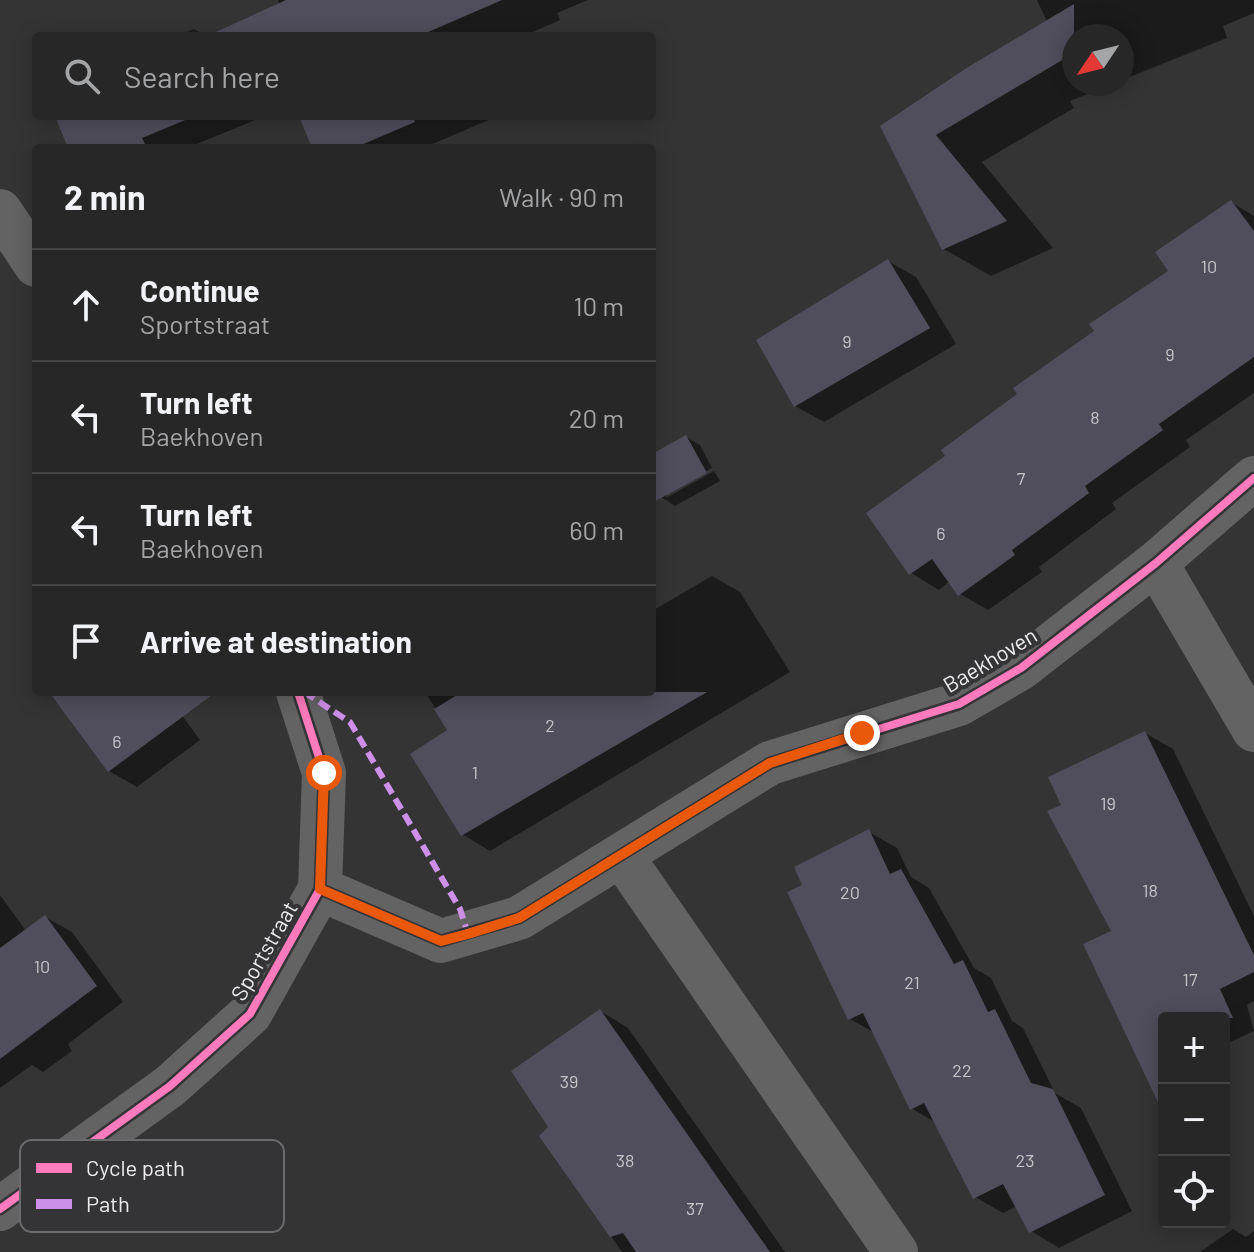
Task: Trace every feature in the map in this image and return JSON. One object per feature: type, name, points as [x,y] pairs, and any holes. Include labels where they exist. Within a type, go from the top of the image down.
[{"type":"street","points":[[0,211],[32,259]]},
{"type":"street","name":"Baekhoven","points":[[320,889],[441,941],[519,918],[770,763],[959,704],[1021,668],[1156,563],[1254,478]]},
{"type":"street","points":[[1156,563],[1254,730]]},
{"type":"street","name":"Sportstraat","points":[[95,1140],[170,1086],[250,1014],[320,889],[324,773],[299,696]]},
{"type":"street","points":[[621,855],[896,1252]]},
{"type":"street","name":"Sportstraat","points":[[0,1209],[20,1195]]},
{"type":"building","points":[[286,0],[502,0],[428,32],[216,32]]},
{"type":"building","points":[[1074,4],[1074,24],[1062,24],[1062,60],[936,135],[1007,221],[942,250],[880,126],[968,67]]},
{"type":"building","points":[[57,120],[185,120],[142,138],[145,144],[66,144]]},
{"type":"building","points":[[301,120],[415,122],[363,144],[310,144]]},
{"type":"building","points":[[1231,200],[1254,231],[1254,357],[1159,424],[1163,430],[1085,486],[1089,493],[1012,550],[1015,555],[958,596],[932,559],[909,575],[866,513],[945,456],[941,450],[1017,394],[1013,388],[1094,331],[1089,324],[1168,271],[1155,252]]},
{"type":"building","points":[[888,259],[930,328],[794,407],[756,340]]},
{"type":"building","points":[[686,435],[707,473],[656,501],[656,452]]},
{"type":"building","points":[[656,692],[707,692],[461,836],[410,754],[447,730],[434,709],[455,696],[656,696]]},
{"type":"building","points":[[52,696],[211,696],[108,772]]},
{"type":"building","points":[[1145,731],[1254,955],[1254,972],[1220,989],[1233,1018],[1230,1018],[1230,1012],[1158,1012],[1158,1102],[1083,944],[1111,931],[1047,811],[1061,805],[1048,777]]},
{"type":"building","points":[[869,829],[890,874],[901,869],[954,964],[963,960],[988,1012],[995,1009],[1031,1083],[1053,1089],[1105,1195],[1029,1233],[1003,1184],[973,1199],[924,1103],[910,1110],[863,1013],[848,1020],[787,892],[802,885],[794,867]]},
{"type":"building","points":[[45,915],[97,986],[0,1059],[0,948]]},
{"type":"building","points":[[600,1009],[770,1252],[636,1252],[623,1233],[610,1237],[539,1136],[548,1127],[511,1071]]},
{"type":"marked path","points":[[310,696],[350,722],[460,909],[468,934]]},
{"type":"cycle path","points":[[320,889],[441,941],[519,918],[770,763],[959,704],[1021,668],[1156,563],[1254,478]]},
{"type":"cycle path","points":[[95,1140],[170,1086],[250,1014],[320,889],[324,773],[299,696]]},
{"type":"cycle path","points":[[0,1209],[20,1195]]},
{"type":"route","points":[[324,773],[320,889],[441,941],[519,918],[770,763],[862,733]]}]
